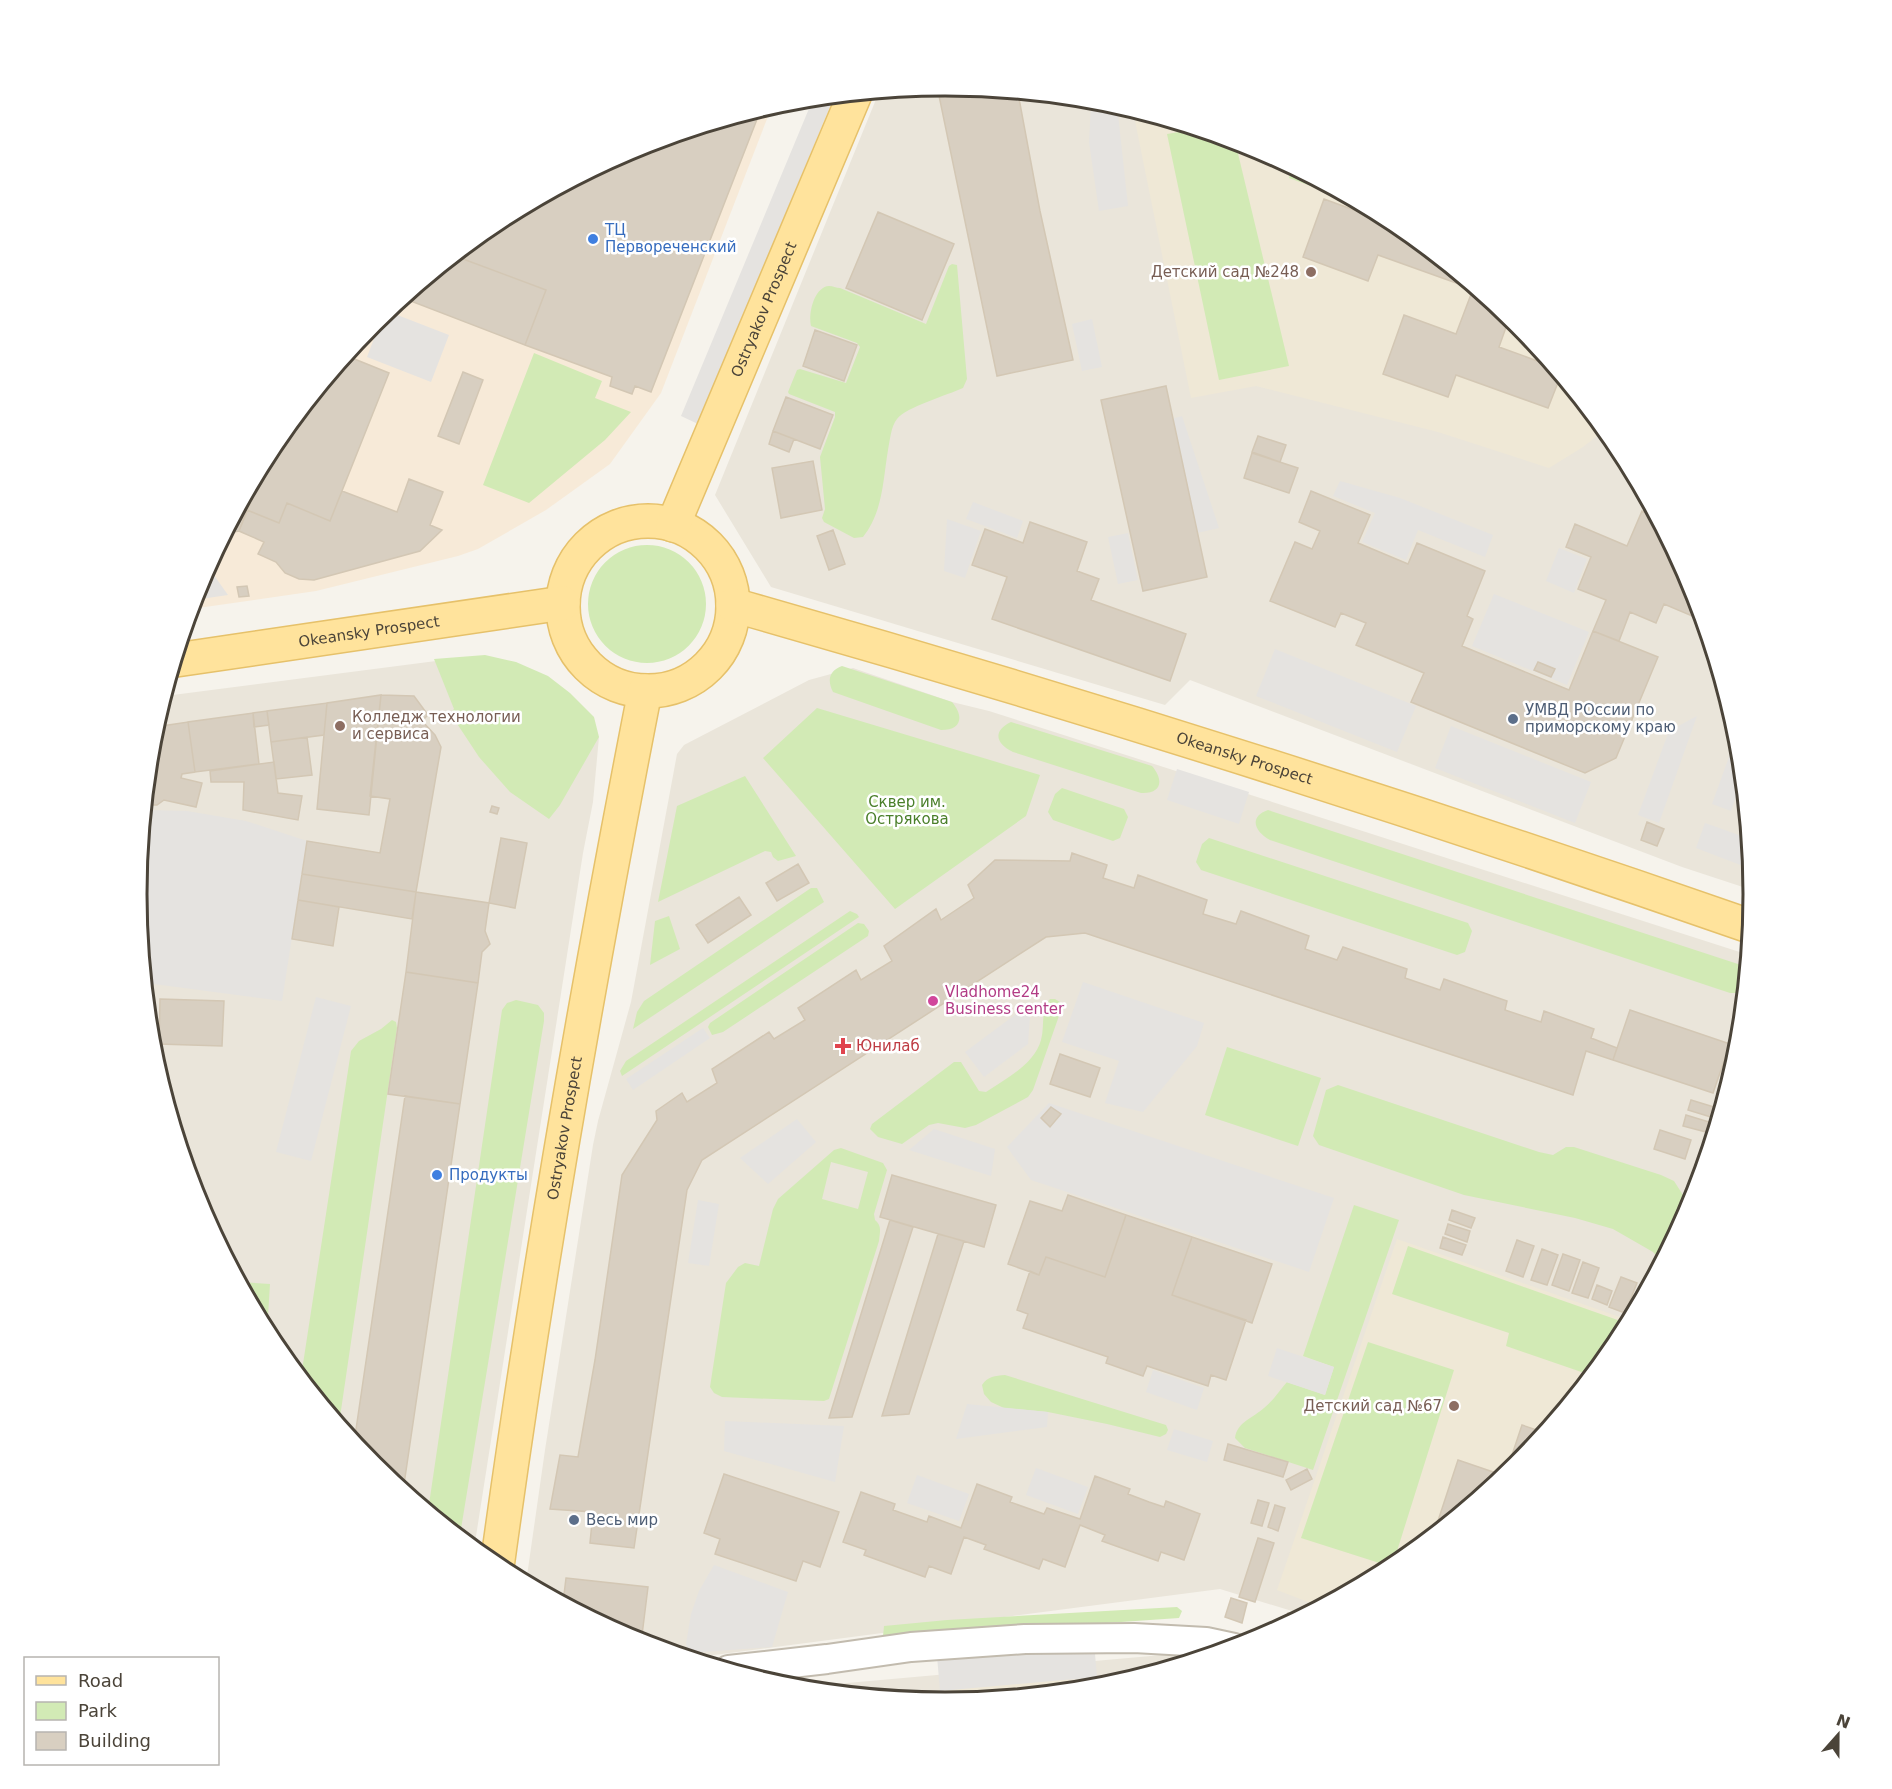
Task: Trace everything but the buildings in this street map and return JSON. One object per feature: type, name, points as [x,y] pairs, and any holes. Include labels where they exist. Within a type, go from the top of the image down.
[{"type":"main road","name":"Ostryakov Prospect","points":[[673,525],[852,102]]},
{"type":"main road","points":[[653,522],[673,525],[702,540],[716,556],[730,584],[733,605],[730,628],[726,639],[707,668],[681,685],[645,691],[621,687],[599,676],[590,668],[569,638],[563,615],[566,582],[574,563],[595,540],[612,529],[632,523],[653,522]]},
{"type":"main road","name":"Okeansky Prospect","points":[[184,659],[563,603]]},
{"type":"main road","name":"Okeansky Prospect","points":[[733,605],[950,667],[1158,731],[1743,924]]},
{"type":"main road","name":"Ostryakov Prospect","points":[[499,1556],[520,1402],[586,999],[645,691]]},
{"type":"street","points":[[747,1668],[911,1647],[1024,1639],[1134,1638],[1206,1641],[1220,1644]]},
{"type":"shaded area","points":[[946,96],[1050,103],[1102,111],[1203,138],[1252,157],[1315,187],[1460,284],[1511,330],[1579,408],[1638,495],[1684,589],[1702,638],[1717,688],[1738,790],[1743,842],[1744,887],[1682,867],[1190,680],[1165,705],[771,587],[715,495],[876,100]]},
{"type":"shaded area","points":[[831,105],[698,424],[681,416],[809,108]]},
{"type":"shaded area","points":[[1091,109],[1118,115],[1128,206],[1099,211],[1089,142]]},
{"type":"shaded area","points":[[768,116],[661,393],[610,464],[546,510],[478,549],[316,591],[201,608],[230,541],[254,495],[282,451],[313,408],[381,330],[460,261],[547,203],[593,178],[640,157],[689,138]]},
{"type":"shaded area","name":"Детский сад №248","points":[[1135,119],[1203,138],[1252,157],[1299,178],[1390,231],[1432,261],[1511,330],[1546,368],[1598,435],[1549,468],[1438,432],[1256,386],[1191,398]]},
{"type":"shaded area","points":[[397,315],[449,335],[431,382],[367,357],[375,337]]},
{"type":"shaded area","points":[[1092,319],[1102,367],[1082,371],[1072,324]]},
{"type":"shaded area","points":[[1182,416],[1219,528],[1197,533],[1172,419]]},
{"type":"shaded area","points":[[1340,481],[1400,498],[1493,535],[1485,557],[1418,530],[1406,560],[1362,542],[1375,513],[1333,496]]},
{"type":"shaded area","points":[[973,502],[1023,521],[1017,538],[966,519]]},
{"type":"shaded area","points":[[947,519],[981,531],[965,578],[944,571]]},
{"type":"shaded area","points":[[1128,533],[1138,580],[1118,584],[1108,537]]},
{"type":"shaded area","points":[[1559,548],[1587,559],[1574,593],[1546,581]]},
{"type":"shaded area","points":[[214,576],[228,595],[205,598]]},
{"type":"shaded area","points":[[1494,594],[1589,632],[1567,685],[1472,646]]},
{"type":"shaded area","points":[[1275,649],[1416,706],[1397,752],[1256,696]]},
{"type":"shaded area","points":[[467,657],[599,737],[593,802],[583,853],[476,1539],[420,1495],[381,1459],[313,1381],[254,1294],[208,1200],[190,1151],[175,1101],[154,999],[147,894],[154,790],[173,695]]},
{"type":"shaded area","points":[[853,668],[952,702],[989,711],[1742,953],[1738,999],[1729,1050],[1702,1151],[1684,1200],[1638,1294],[1610,1338],[1570,1392],[1443,1519],[1390,1558],[1296,1612],[1220,1589],[706,1656],[640,1632],[593,1611],[527,1574],[593,1145],[631,1002],[677,754],[684,745],[809,680]]},
{"type":"shaded area","points":[[1697,716],[1659,823],[1638,815],[1669,731]]},
{"type":"shaded area","points":[[1451,726],[1591,782],[1575,823],[1435,768]]},
{"type":"shaded area","points":[[1731,751],[1738,790],[1731,811],[1712,804]]},
{"type":"shaded area","points":[[1177,769],[1249,792],[1239,824],[1167,800]]},
{"type":"shaded area","points":[[152,810],[187,811],[246,821],[307,841],[282,1001],[153,984],[147,894]]},
{"type":"shaded area","points":[[1705,823],[1742,836],[1743,866],[1696,848]]},
{"type":"shaded area","points":[[1083,982],[1204,1023],[1197,1046],[1143,1112],[1105,1103],[1119,1061],[1062,1042]]},
{"type":"shaded area","points":[[316,997],[351,1006],[311,1161],[276,1152]]},
{"type":"shaded area","points":[[1031,1003],[1028,1044],[984,1077],[965,1052]]},
{"type":"shaded area","points":[[703,1028],[710,1038],[633,1090],[626,1079]]},
{"type":"shaded area","points":[[1049,1103],[1334,1198],[1309,1272],[1031,1180],[1007,1147]]},
{"type":"shaded area","points":[[797,1119],[816,1142],[768,1184],[740,1158]]},
{"type":"shaded area","points":[[934,1129],[995,1149],[991,1176],[909,1150]]},
{"type":"shaded area","points":[[698,1200],[719,1204],[709,1266],[688,1263]]},
{"type":"shaded area","name":"Детский сад №67","points":[[1397,1239],[1623,1318],[1579,1381],[1546,1421],[1511,1459],[1432,1528],[1390,1558],[1312,1604],[1277,1590]]},
{"type":"shaded area","points":[[1277,1348],[1334,1367],[1325,1395],[1268,1376]]},
{"type":"shaded area","points":[[1153,1370],[1204,1388],[1197,1410],[1146,1392]]},
{"type":"shaded area","points":[[967,1404],[1048,1412],[1047,1427],[956,1439]]},
{"type":"shaded area","points":[[725,1421],[844,1426],[835,1482],[724,1451]]},
{"type":"shaded area","points":[[1174,1429],[1213,1441],[1207,1462],[1167,1450]]},
{"type":"shaded area","points":[[1036,1468],[1088,1487],[1078,1514],[1026,1495]]},
{"type":"shaded area","points":[[917,1475],[969,1494],[959,1521],[907,1503]]},
{"type":"shaded area","points":[[714,1565],[788,1592],[772,1647],[695,1653],[689,1651],[686,1644],[691,1614],[699,1591]]},
{"type":"shaded area","points":[[1094,1642],[1097,1677],[940,1691],[937,1656]]},
{"type":"shaded area","points":[[1201,1651],[1102,1678],[998,1691],[946,1693],[894,1691],[832,1684]]},
{"type":"shaded area","points":[[1069,1679],[1070,1683],[998,1691],[919,1692]]},
{"type":"green space","points":[[1182,132],[1237,151],[1289,366],[1219,380],[1167,134]]},
{"type":"green space","points":[[1290,174],[1319,189],[1289,178]]},
{"type":"green space","points":[[957,265],[967,379],[963,388],[909,410],[897,419],[891,433],[875,517],[863,537],[854,538],[824,522],[822,518],[825,509],[820,457],[835,412],[788,392],[797,370],[800,369],[846,383],[860,347],[857,343],[811,326],[810,315],[813,302],[819,291],[832,286],[926,324],[949,266]]},
{"type":"green space","points":[[534,353],[602,381],[595,398],[631,412],[605,440],[529,503],[483,485]]},
{"type":"green space","points":[[647,545],[670,549],[689,562],[702,581],[706,604],[702,627],[689,646],[670,659],[647,663],[624,659],[605,646],[592,627],[588,604],[592,581],[605,562],[624,549]]},
{"type":"green space","points":[[485,655],[516,662],[548,676],[570,693],[594,717],[599,737],[560,805],[549,819],[510,792],[479,757],[450,713],[454,709],[434,659]]},
{"type":"green space","points":[[842,666],[952,702],[958,712],[959,721],[953,728],[941,730],[833,692],[830,676],[834,670]]},
{"type":"green space","name":"Сквер им. Острякова","points":[[817,708],[1040,775],[1026,816],[895,909],[763,758]]},
{"type":"green space","points":[[1011,722],[1152,766],[1158,776],[1159,785],[1153,791],[1141,793],[1013,752],[1003,745],[999,737],[1001,729]]},
{"type":"green space","points":[[745,776],[796,856],[778,861],[771,852],[765,851],[658,902],[677,806]]},
{"type":"green space","points":[[1062,788],[1124,809],[1128,817],[1120,838],[1113,841],[1053,820],[1048,812],[1055,794]]},
{"type":"green space","points":[[1268,810],[1741,965],[1739,993],[1730,993],[1270,840],[1261,833],[1256,825],[1256,820]]},
{"type":"green space","points":[[1209,838],[1468,923],[1472,931],[1465,952],[1457,955],[1201,870],[1196,862],[1202,844]]},
{"type":"green space","points":[[811,888],[817,888],[824,902],[633,1029],[637,1012],[644,1001]]},
{"type":"green space","points":[[850,911],[859,917],[622,1076],[620,1071],[626,1061]]},
{"type":"green space","points":[[669,916],[680,949],[650,965],[655,921]]},
{"type":"green space","points":[[858,923],[864,924],[869,931],[868,936],[723,1032],[712,1035],[708,1027],[710,1023]]},
{"type":"green space","points":[[1050,999],[1060,1002],[1060,1013],[1033,1090],[1028,1097],[976,1125],[965,1128],[938,1123],[929,1125],[902,1144],[878,1137],[870,1129],[872,1124],[954,1062],[961,1062],[979,1091],[986,1092],[1010,1076],[1026,1064],[1037,1049],[1042,1035],[1045,1008]]},
{"type":"green space","points":[[516,1000],[538,1005],[544,1013],[544,1021],[461,1529],[429,1503],[502,1010],[507,1003]]},
{"type":"green space","points":[[392,1020],[396,1022],[397,1028],[340,1414],[303,1367],[351,1051],[359,1041]]},
{"type":"green space","points":[[1227,1047],[1321,1078],[1298,1146],[1205,1115]]},
{"type":"green space","points":[[1338,1085],[1539,1152],[1553,1155],[1566,1147],[1574,1147],[1661,1175],[1674,1181],[1683,1195],[1681,1206],[1657,1257],[1613,1229],[1575,1218],[1464,1195],[1319,1145],[1313,1136],[1326,1090]]},
{"type":"green space","points":[[841,1148],[883,1163],[887,1170],[874,1214],[880,1227],[879,1241],[829,1399],[824,1401],[722,1397],[714,1393],[710,1387],[726,1283],[738,1267],[745,1263],[759,1266],[773,1209],[778,1199],[834,1150]],"holes":[[[831,1162],[868,1172],[858,1209],[822,1199]]]},
{"type":"green space","points":[[1354,1205],[1399,1220],[1313,1470],[1245,1448],[1235,1438],[1242,1424],[1260,1412],[1287,1382],[1325,1395],[1334,1367],[1303,1356]]},
{"type":"green space","points":[[1408,1246],[1621,1321],[1585,1373],[1506,1346],[1509,1333],[1392,1294]]},
{"type":"green space","points":[[248,1283],[270,1284],[268,1316]]},
{"type":"green space","points":[[1368,1342],[1454,1370],[1396,1554],[1381,1564],[1301,1538]]},
{"type":"green space","points":[[1005,1375],[1166,1425],[1168,1430],[1160,1437],[1048,1412],[1004,1408],[991,1402],[984,1394],[982,1385],[989,1378]]},
{"type":"green space","points":[[1177,1607],[1182,1611],[1179,1618],[886,1638],[883,1636],[884,1626],[947,1620]]},
{"type":"place","name":"ТЦ Первореченский","points":[[593,239]]},
{"type":"place","name":"Детский сад №248","points":[[1311,272]]},
{"type":"place","name":"УМВД РОссии по приморскому краю","points":[[1513,719]]},
{"type":"place","name":"Колледж технологии и сервиса","points":[[340,726]]},
{"type":"place","name":"Vladhome24 Business center","points":[[933,1001]]},
{"type":"place","name":"Юнилаб","points":[[843,1046]]},
{"type":"place","name":"Продукты","points":[[437,1175]]},
{"type":"place","name":"Детский сад №67","points":[[1454,1406]]},
{"type":"place","name":"Весь мир","points":[[574,1520]]}]
